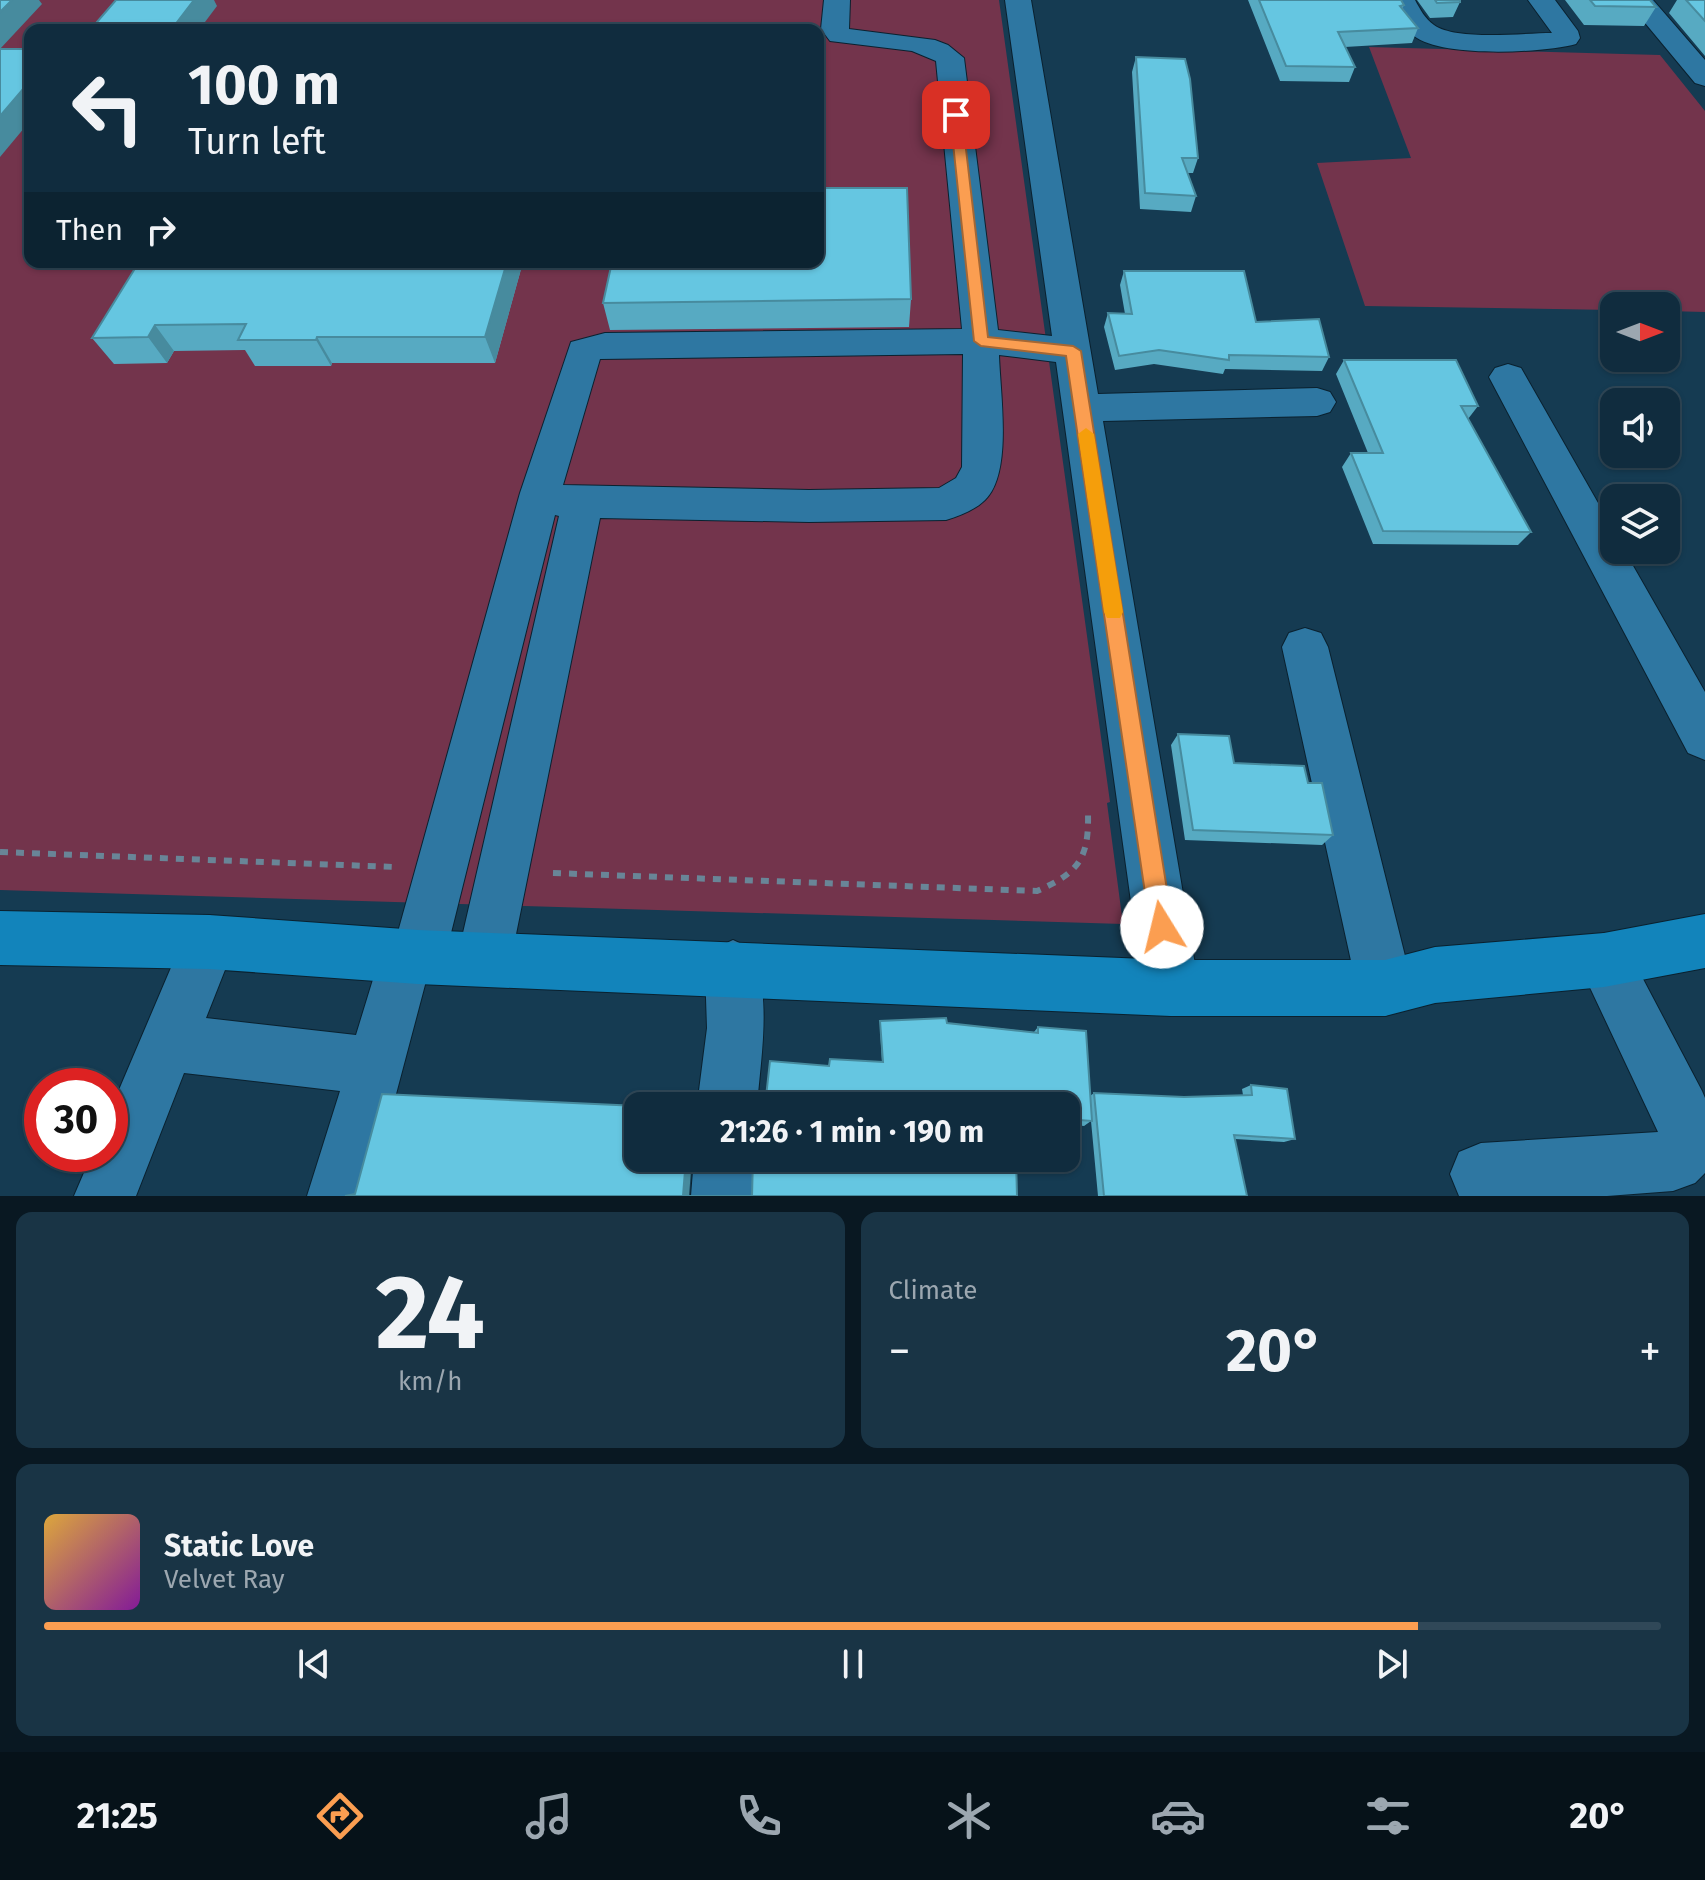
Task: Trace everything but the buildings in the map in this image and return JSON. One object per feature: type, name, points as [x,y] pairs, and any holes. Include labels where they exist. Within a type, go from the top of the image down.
[{"type":"main road","points":[[0,938],[209,942],[412,956],[1171,988],[1385,988],[1435,975],[1604,960],[1705,941]]},
{"type":"street","points":[[562,497],[809,506],[946,504],[971,489],[982,467],[981,341],[950,58],[939,48],[920,44],[840,35],[834,29],[837,0]]},
{"type":"street","points":[[1018,0],[1171,988]]},
{"type":"street","points":[[1402,0],[1420,28],[1429,35],[1458,39],[1555,41],[1566,38],[1565,31],[1541,0]]},
{"type":"street","points":[[1640,1],[1679,2]]},
{"type":"street","points":[[1640,1],[1705,77]]},
{"type":"street","points":[[484,959],[505,871],[550,645],[562,497],[584,351],[626,342],[781,345],[981,341],[1073,351]]},
{"type":"street","points":[[1508,377],[1705,738]]},
{"type":"street","points":[[1082,408],[1317,402]]},
{"type":"street","points":[[338,1196],[439,868],[562,497]]},
{"type":"street","points":[[1305,647],[1385,988]]},
{"type":"street","points":[[105,1196],[209,942]]},
{"type":"street","points":[[1481,1174],[1673,1161],[1692,1144],[1681,1112],[1604,960]]},
{"type":"street","points":[[728,1092],[735,1028],[733,968]]},
{"type":"street","points":[[169,1043],[377,1066]]},
{"type":"street","points":[[722,1196],[723,1172]]},
{"type":"path","points":[[505,871],[1037,891],[1061,881],[1083,861],[1090,838],[1088,814]]},
{"type":"path","points":[[0,852],[439,868]]},
{"type":"shaded area","points":[[0,0],[999,0],[1110,802],[1107,803],[1123,924],[0,890]]},
{"type":"shaded area","points":[[1369,47],[1660,55],[1705,111],[1705,312],[1680,311],[1680,292],[1600,292],[1600,310],[1365,306],[1317,163],[1411,158]]},
{"type":"slow traffic","points":[[1086,434],[1113,612]]},
{"type":"route","points":[[956,115],[981,341],[1073,351],[1162,927]]}]
